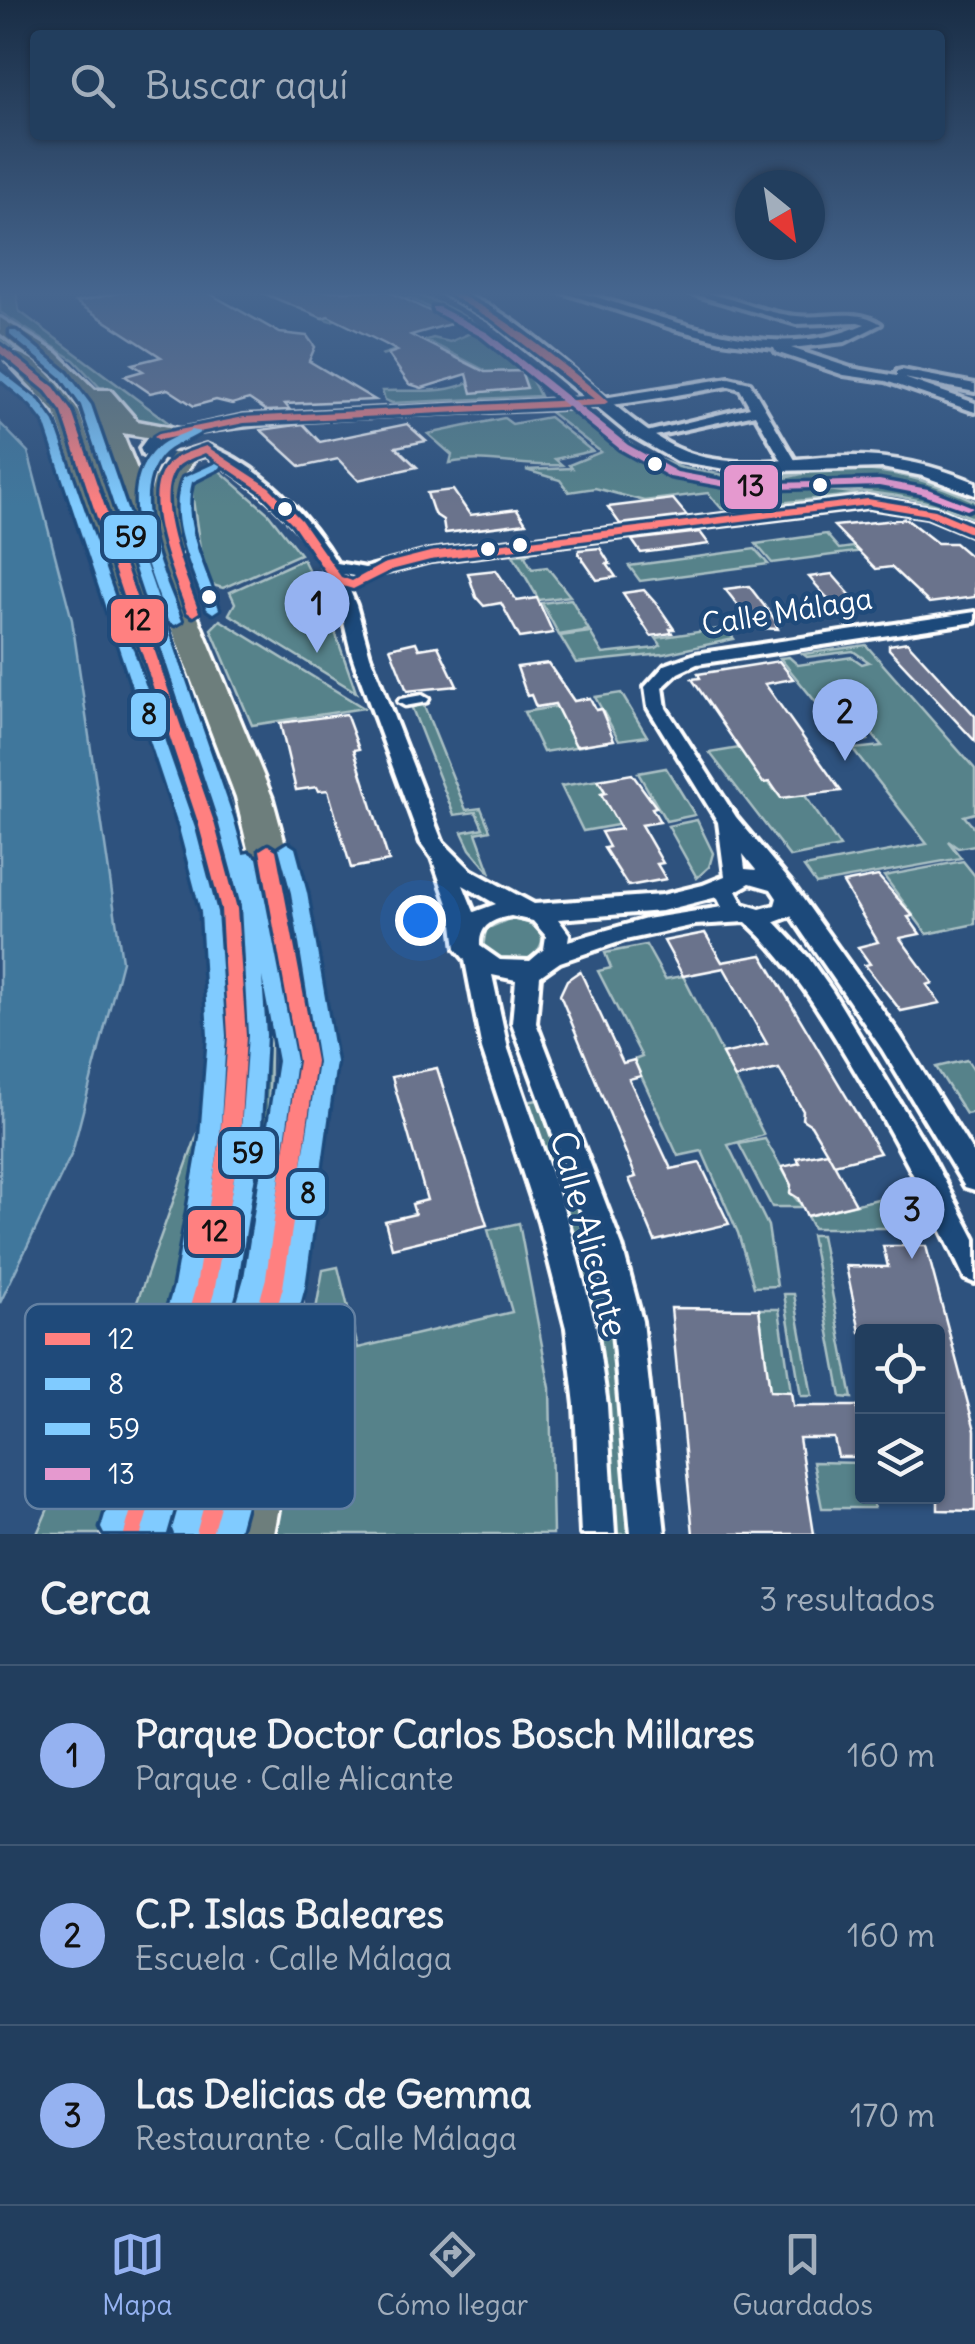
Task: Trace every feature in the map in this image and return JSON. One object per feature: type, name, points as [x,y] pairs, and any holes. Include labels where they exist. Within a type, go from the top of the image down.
[{"type":"highway","points":[[18,363],[50,388],[66,412],[107,521],[206,822],[229,909],[237,1036],[230,1140],[200,1304]]},
{"type":"highway","points":[[56,363],[91,396],[109,430],[254,797],[280,896],[307,1061],[274,1304]]},
{"type":"highway","points":[[63,363],[75,368],[129,427],[190,443],[167,471],[163,510],[194,616],[194,646]]},
{"type":"highway","points":[[269,1304],[275,1282]]},
{"type":"highway","points":[[133,1534],[140,1509]]},
{"type":"highway","points":[[204,1534],[211,1509]]},
{"type":"highway","points":[[242,1534],[247,1509]]},
{"type":"street","points":[[552,363],[641,436],[680,456],[746,467],[878,462],[934,472],[975,488]]},
{"type":"street","points":[[823,363],[875,374],[975,408]]},
{"type":"street","points":[[875,374],[911,374],[975,388]]},
{"type":"street","points":[[190,443],[216,426],[244,420],[556,403],[605,407],[729,382],[746,386],[791,465]]},
{"type":"street","points":[[556,403],[586,388]]},
{"type":"street","points":[[641,436],[759,410]]},
{"type":"street","points":[[190,443],[216,426]]},
{"type":"street","name":"Calle Alicante","points":[[190,443],[238,466],[308,531],[341,587],[354,637],[432,844],[470,882],[530,911]]},
{"type":"street","points":[[341,587],[387,567],[430,556],[868,502],[931,512],[975,532]]},
{"type":"street","points":[[341,587],[367,576]]},
{"type":"street","name":"Calle Málaga","points":[[975,616],[695,658],[669,669],[654,687],[656,708],[728,821],[782,887],[890,1042],[975,1180]]},
{"type":"street","points":[[405,702],[422,699]]},
{"type":"street","name":"Calle Málaga","points":[[728,821],[734,880]]},
{"type":"street","name":"Calle Alicante","points":[[442,857],[446,876],[466,914],[471,948],[486,991],[494,1045],[564,1256],[581,1329],[598,1534]]},
{"type":"street","points":[[760,876],[782,887],[788,898],[785,909],[768,917],[718,914],[628,930],[541,964],[500,971],[471,948],[481,916],[511,908],[617,909],[705,892],[734,880],[760,876]]},
{"type":"street","points":[[734,880],[725,891],[726,898],[777,934],[809,974],[917,1150],[975,1270]]},
{"type":"street","points":[[530,911],[552,924],[558,934],[558,946],[541,964]]},
{"type":"street","name":"Calle Alicante","points":[[541,964],[524,1023],[608,1246],[627,1321],[648,1534]]},
{"type":"green space","points":[[32,363],[39,363],[64,381],[97,431],[234,812],[257,906],[268,998],[269,1088],[262,1176],[238,1304],[217,1304],[245,1194],[258,1105],[249,929],[232,844],[80,416],[46,372]]},
{"type":"green space","points":[[76,363],[88,363],[173,426],[137,427]]},
{"type":"green space","points":[[470,363],[518,363],[540,396],[392,403],[385,400],[382,391],[450,388],[463,385],[484,370]]},
{"type":"green space","points":[[546,409],[585,412],[647,455],[682,468],[731,476],[803,473],[760,482],[862,494],[722,509],[708,493],[644,501],[595,488],[569,492],[560,480],[526,470],[572,468],[569,465],[601,452]]},
{"type":"green space","points":[[549,417],[592,451],[555,459],[562,465],[477,460],[450,463],[452,455],[428,434],[504,418],[512,424]]},
{"type":"green space","points":[[213,465],[268,513],[300,554],[223,588],[205,583],[189,472]]},
{"type":"green space","points":[[864,470],[907,477],[975,501],[975,519],[899,496],[767,482],[810,472]]},
{"type":"green space","points":[[826,534],[839,549],[905,540],[893,547],[772,563],[756,544]]},
{"type":"green space","points":[[755,549],[768,564],[640,581],[629,566]]},
{"type":"green space","points":[[528,554],[525,556],[532,569],[547,567],[570,596],[539,600],[513,555]]},
{"type":"green space","points":[[303,559],[326,606],[356,692],[229,614],[235,603],[230,592]]},
{"type":"green space","points":[[571,599],[589,630],[559,635],[542,603]]},
{"type":"green space","points":[[220,620],[364,708],[252,725],[211,629]]},
{"type":"green space","points":[[726,628],[734,639],[663,654],[576,663],[560,636],[590,632],[603,654],[656,648],[661,645],[656,638]]},
{"type":"green space","points":[[866,645],[975,769],[975,813],[964,816],[975,829],[975,845],[958,848],[948,841],[961,858],[816,884],[804,867],[927,844],[853,749],[882,746],[872,734],[865,736],[868,740],[850,744],[780,658],[789,657],[798,665],[852,657],[862,664],[869,662],[853,651],[807,657],[803,654]]},
{"type":"green space","points":[[621,693],[647,736],[619,740],[595,697]]},
{"type":"green space","points":[[422,701],[466,810],[481,808],[490,830],[476,833],[491,874],[470,849],[462,832],[483,828],[476,812],[454,815],[410,703]]},
{"type":"green space","points":[[560,706],[570,734],[575,733],[581,746],[543,752],[524,712]]},
{"type":"green space","points":[[739,748],[781,798],[804,794],[840,847],[790,857],[710,753]]},
{"type":"green space","points":[[666,768],[695,815],[666,821],[638,773]]},
{"type":"green space","points":[[598,780],[606,793],[602,794],[623,824],[583,831],[561,786]]},
{"type":"green space","points":[[697,820],[713,853],[709,867],[697,878],[668,826]]},
{"type":"green space","points":[[963,861],[975,876],[975,924],[927,934],[884,876]]},
{"type":"green space","points":[[509,919],[530,924],[540,932],[542,942],[526,959],[498,959],[483,947],[486,929]]},
{"type":"green space","points":[[646,945],[665,979],[683,976],[764,1135],[728,1145],[768,1226],[777,1286],[754,1287],[738,1233],[702,1151],[678,1156],[634,1060],[642,1057],[598,971],[611,968],[605,953]]},
{"type":"green space","points":[[967,1060],[975,1072],[975,1112],[966,1114],[936,1067]]},
{"type":"green space","points":[[210,1099],[204,1200],[179,1304],[136,1304]]},
{"type":"green space","points":[[538,1100],[590,1241],[576,1244],[526,1102]]},
{"type":"green space","points":[[765,1139],[792,1186],[791,1193],[803,1207],[772,1207],[739,1144]]},
{"type":"green space","points":[[903,1193],[923,1228],[813,1228],[807,1216]]},
{"type":"green space","points":[[519,1223],[550,1388],[553,1534],[254,1534],[259,1509],[355,1509],[355,1336],[358,1348],[512,1312],[488,1230]]},
{"type":"green space","points":[[811,1235],[821,1235],[852,1398],[841,1397]]},
{"type":"green space","points":[[595,1262],[614,1340],[629,1534],[612,1534],[602,1364],[582,1265]]},
{"type":"green space","points":[[338,1267],[347,1304],[317,1304],[323,1270]]},
{"type":"green space","points":[[784,1294],[794,1294],[812,1396],[801,1396]]},
{"type":"green space","points":[[759,1309],[779,1309],[791,1392],[770,1391]]},
{"type":"green space","points":[[813,1462],[855,1463],[855,1504],[873,1504],[874,1508],[822,1508]]},
{"type":"green space","points":[[48,1509],[116,1509],[108,1534],[37,1534]]},
{"type":"green space","points":[[165,1509],[185,1509],[178,1534],[159,1534]]},
{"type":"water","points":[[0,423],[28,452],[72,620],[122,961],[72,1153],[0,1303]]},
{"type":"building","points":[[312,363],[375,400],[285,404],[290,410],[267,411],[249,399],[232,404],[216,400],[194,406],[168,389],[150,393],[125,376],[143,371],[132,364]]},
{"type":"building","points":[[394,363],[466,363],[485,372],[521,371],[527,388],[472,393],[467,374],[422,388],[409,384]]},
{"type":"building","points":[[303,424],[320,442],[407,424],[426,441],[396,447],[417,467],[358,480],[338,459],[301,467],[261,430]]},
{"type":"building","points":[[453,490],[470,515],[517,509],[526,523],[445,533],[443,520],[434,514],[427,493]]},
{"type":"building","points":[[673,499],[687,516],[620,524],[608,507]]},
{"type":"building","points":[[906,519],[937,543],[955,543],[975,560],[975,597],[929,603],[891,567],[876,569],[834,526]]},
{"type":"building","points":[[700,532],[709,544],[641,553],[632,540]]},
{"type":"building","points":[[600,548],[616,577],[597,580],[579,554],[579,550]]},
{"type":"building","points":[[496,570],[517,601],[537,598],[553,633],[520,638],[501,603],[484,606],[476,597],[468,573]]},
{"type":"building","points":[[832,574],[866,613],[843,616],[809,577]]},
{"type":"building","points":[[749,586],[779,625],[778,629],[756,628],[725,589]]},
{"type":"building","points":[[644,590],[674,629],[670,629],[672,633],[651,636],[623,593]]},
{"type":"building","points":[[416,642],[419,649],[438,646],[457,686],[407,691],[390,648]]},
{"type":"building","points":[[907,642],[975,716],[975,741],[889,649],[889,645]]},
{"type":"building","points":[[779,661],[793,679],[765,684],[841,791],[781,798],[770,782],[763,783],[692,679],[700,678],[698,674]]},
{"type":"building","points":[[548,663],[574,701],[590,698],[596,710],[601,709],[614,740],[576,746],[555,704],[536,707],[531,695],[527,696],[517,667]]},
{"type":"building","points":[[346,714],[389,861],[351,868],[328,790],[296,790],[280,723]]},
{"type":"building","points":[[632,774],[656,807],[652,808],[660,822],[641,825],[663,863],[657,864],[666,879],[628,886],[604,848],[609,847],[601,832],[621,829],[601,794],[606,793],[598,780]]},
{"type":"building","points":[[878,876],[913,916],[908,917],[920,934],[900,938],[933,983],[927,985],[940,1003],[901,1011],[865,965],[870,964],[858,947],[878,942],[843,883]]},
{"type":"building","points":[[705,933],[722,962],[762,955],[880,1153],[834,1164],[856,1204],[807,1216],[798,1198],[790,1193],[791,1185],[782,1167],[800,1163],[797,1158],[827,1152],[811,1125],[802,1119],[803,1111],[779,1069],[735,1078],[722,1054],[767,1044],[724,968],[683,976],[664,941]]},
{"type":"building","points":[[580,971],[623,1063],[634,1060],[641,1076],[629,1079],[671,1169],[700,1163],[729,1224],[655,1241],[629,1179],[636,1177],[560,995],[567,980]]},
{"type":"building","points":[[437,1068],[487,1225],[392,1248],[385,1221],[415,1214],[412,1204],[427,1200],[392,1077]]},
{"type":"building","points":[[883,1246],[926,1246],[975,1430],[975,1511],[938,1510],[938,1504],[945,1504],[945,1324],[858,1324],[846,1266],[888,1267]]},
{"type":"building","points":[[671,1308],[759,1309],[770,1391],[791,1392],[793,1406],[855,1406],[855,1457],[838,1457],[834,1438],[799,1438],[814,1534],[693,1534]]},
{"type":"transit line","name":"12","points":[[18,363],[50,389],[67,412],[206,822],[229,909],[237,1036],[230,1140],[201,1304]]},
{"type":"transit line","name":"59","points":[[49,363],[64,375],[86,405],[225,817],[249,906],[257,1035],[250,1143],[222,1304]]},
{"type":"transit line","name":"13","points":[[519,363],[624,447],[674,475],[743,487],[879,483],[924,491],[967,507]]},
{"type":"transit line","name":"12","points":[[553,363],[603,402]]},
{"type":"transit line","name":"8","points":[[0,374],[35,403],[49,422],[187,828],[209,912],[217,1036],[210,1138],[180,1304]]},
{"type":"transit line","name":"12","points":[[159,437],[244,420],[603,402]]},
{"type":"transit line","name":"59","points":[[175,621],[146,538],[142,493],[146,473],[156,455],[169,444],[196,432]]},
{"type":"transit line","name":"12","points":[[206,449],[265,489],[297,522],[337,580],[353,585],[387,567],[430,556],[868,502],[931,512],[975,531]]},
{"type":"transit line","name":"12","points":[[193,612],[168,538],[162,498],[171,467],[206,449]]},
{"type":"transit line","name":"8","points":[[213,609],[186,527],[183,494],[187,480],[216,466]]},
{"type":"transit line","name":"8","points":[[287,848],[299,893],[327,1062],[289,1304]]},
{"type":"transit line","name":"12","points":[[268,850],[307,1061],[269,1304]]},
{"type":"transit line","name":"59","points":[[248,1304],[255,1278],[287,1061],[249,858]]},
{"type":"transit line","name":"8","points":[[114,1528],[120,1509]]},
{"type":"transit line","name":"12","points":[[133,1534],[140,1509]]},
{"type":"transit line","name":"59","points":[[154,1534],[161,1509]]},
{"type":"transit line","name":"59","points":[[185,1529],[191,1509]]},
{"type":"transit line","name":"12","points":[[204,1534],[211,1509]]},
{"type":"transit line","name":"8","points":[[225,1534],[232,1509]]},
{"type":"place","name":"Parque Doctor Carlos Bosch Millares","points":[[317,653]]},
{"type":"place","name":"C.P. Islas Baleares","points":[[845,761]]},
{"type":"place","name":"Las Delicias de Gemma","points":[[912,1259]]}]
